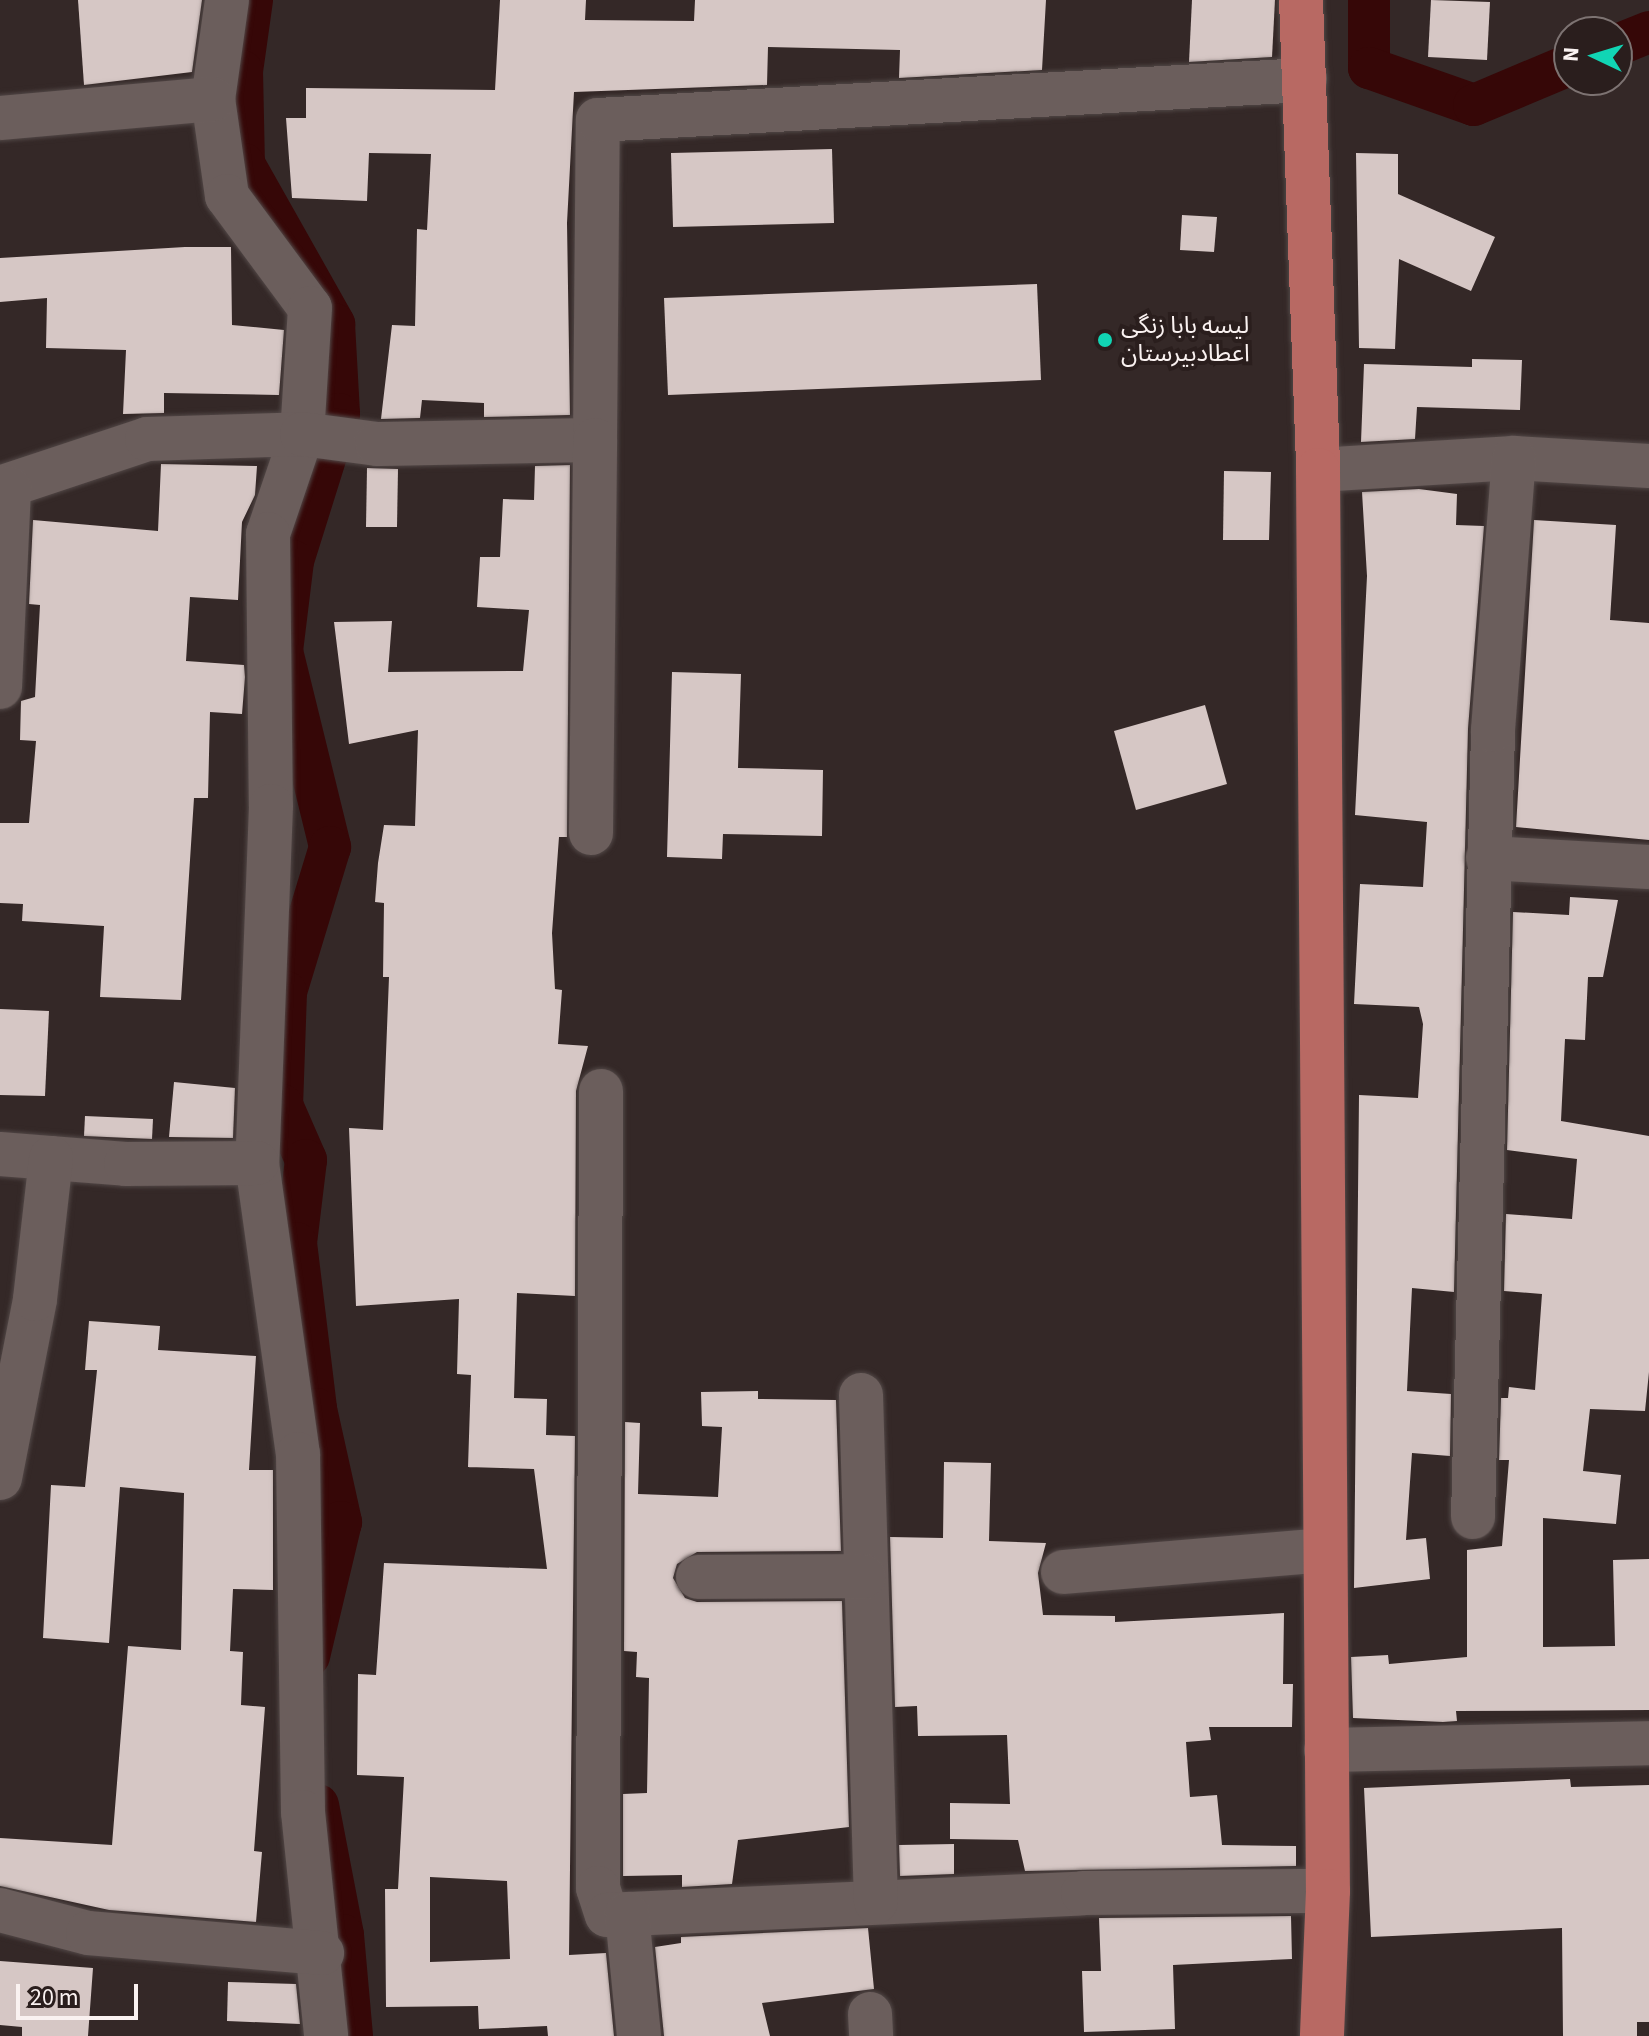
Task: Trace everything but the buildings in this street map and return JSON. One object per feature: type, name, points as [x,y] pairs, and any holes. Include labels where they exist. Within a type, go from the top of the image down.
[{"type":"main road","points":[[1301,0],[1318,470],[1328,1891],[1322,2036]]},
{"type":"street","points":[[227,0],[213,99],[227,196],[310,308],[302,434],[268,534],[271,806],[257,1163],[298,1454],[303,1812],[322,1953],[326,2036]]},
{"type":"street","points":[[591,833],[598,120],[1305,80]]},
{"type":"street","points":[[0,118],[213,99]]},
{"type":"street","points":[[0,687],[5,488],[147,439],[302,434],[377,444],[595,440]]},
{"type":"street","points":[[1318,470],[1514,458],[1649,466]]},
{"type":"street","points":[[1473,1517],[1488,858],[1514,458]]},
{"type":"street","points":[[1488,858],[1649,867]]},
{"type":"street","points":[[601,1091],[598,1888],[607,1915],[876,1902],[1328,1891]]},
{"type":"street","points":[[0,1154],[257,1163]]},
{"type":"street","points":[[0,1478],[17,1297],[51,1158]]},
{"type":"street","points":[[861,1395],[876,1902]]},
{"type":"street","points":[[1063,1572],[1324,1550]]},
{"type":"street","points":[[698,1577],[864,1576]]},
{"type":"street","points":[[1326,1750],[1649,1743]]},
{"type":"street","points":[[0,1910],[88,1933],[322,1953]]},
{"type":"street","points":[[627,1914],[639,2036]]},
{"type":"waterway","points":[[252,0],[242,71],[244,164],[334,324],[339,414],[293,561],[282,651],[330,847],[286,992],[282,1105],[306,1160],[296,1243],[316,1409],[341,1522],[309,1656]]},
{"type":"waterway","points":[[1369,0],[1369,68],[1474,105],[1553,72]]},
{"type":"waterway","points":[[1633,38],[1649,32]]},
{"type":"waterway","points":[[318,1805],[343,1935],[352,2036]]},
{"type":"place","name":"لیسه بابا زنگی اعطادبیرستان","points":[[1105,340]]}]
